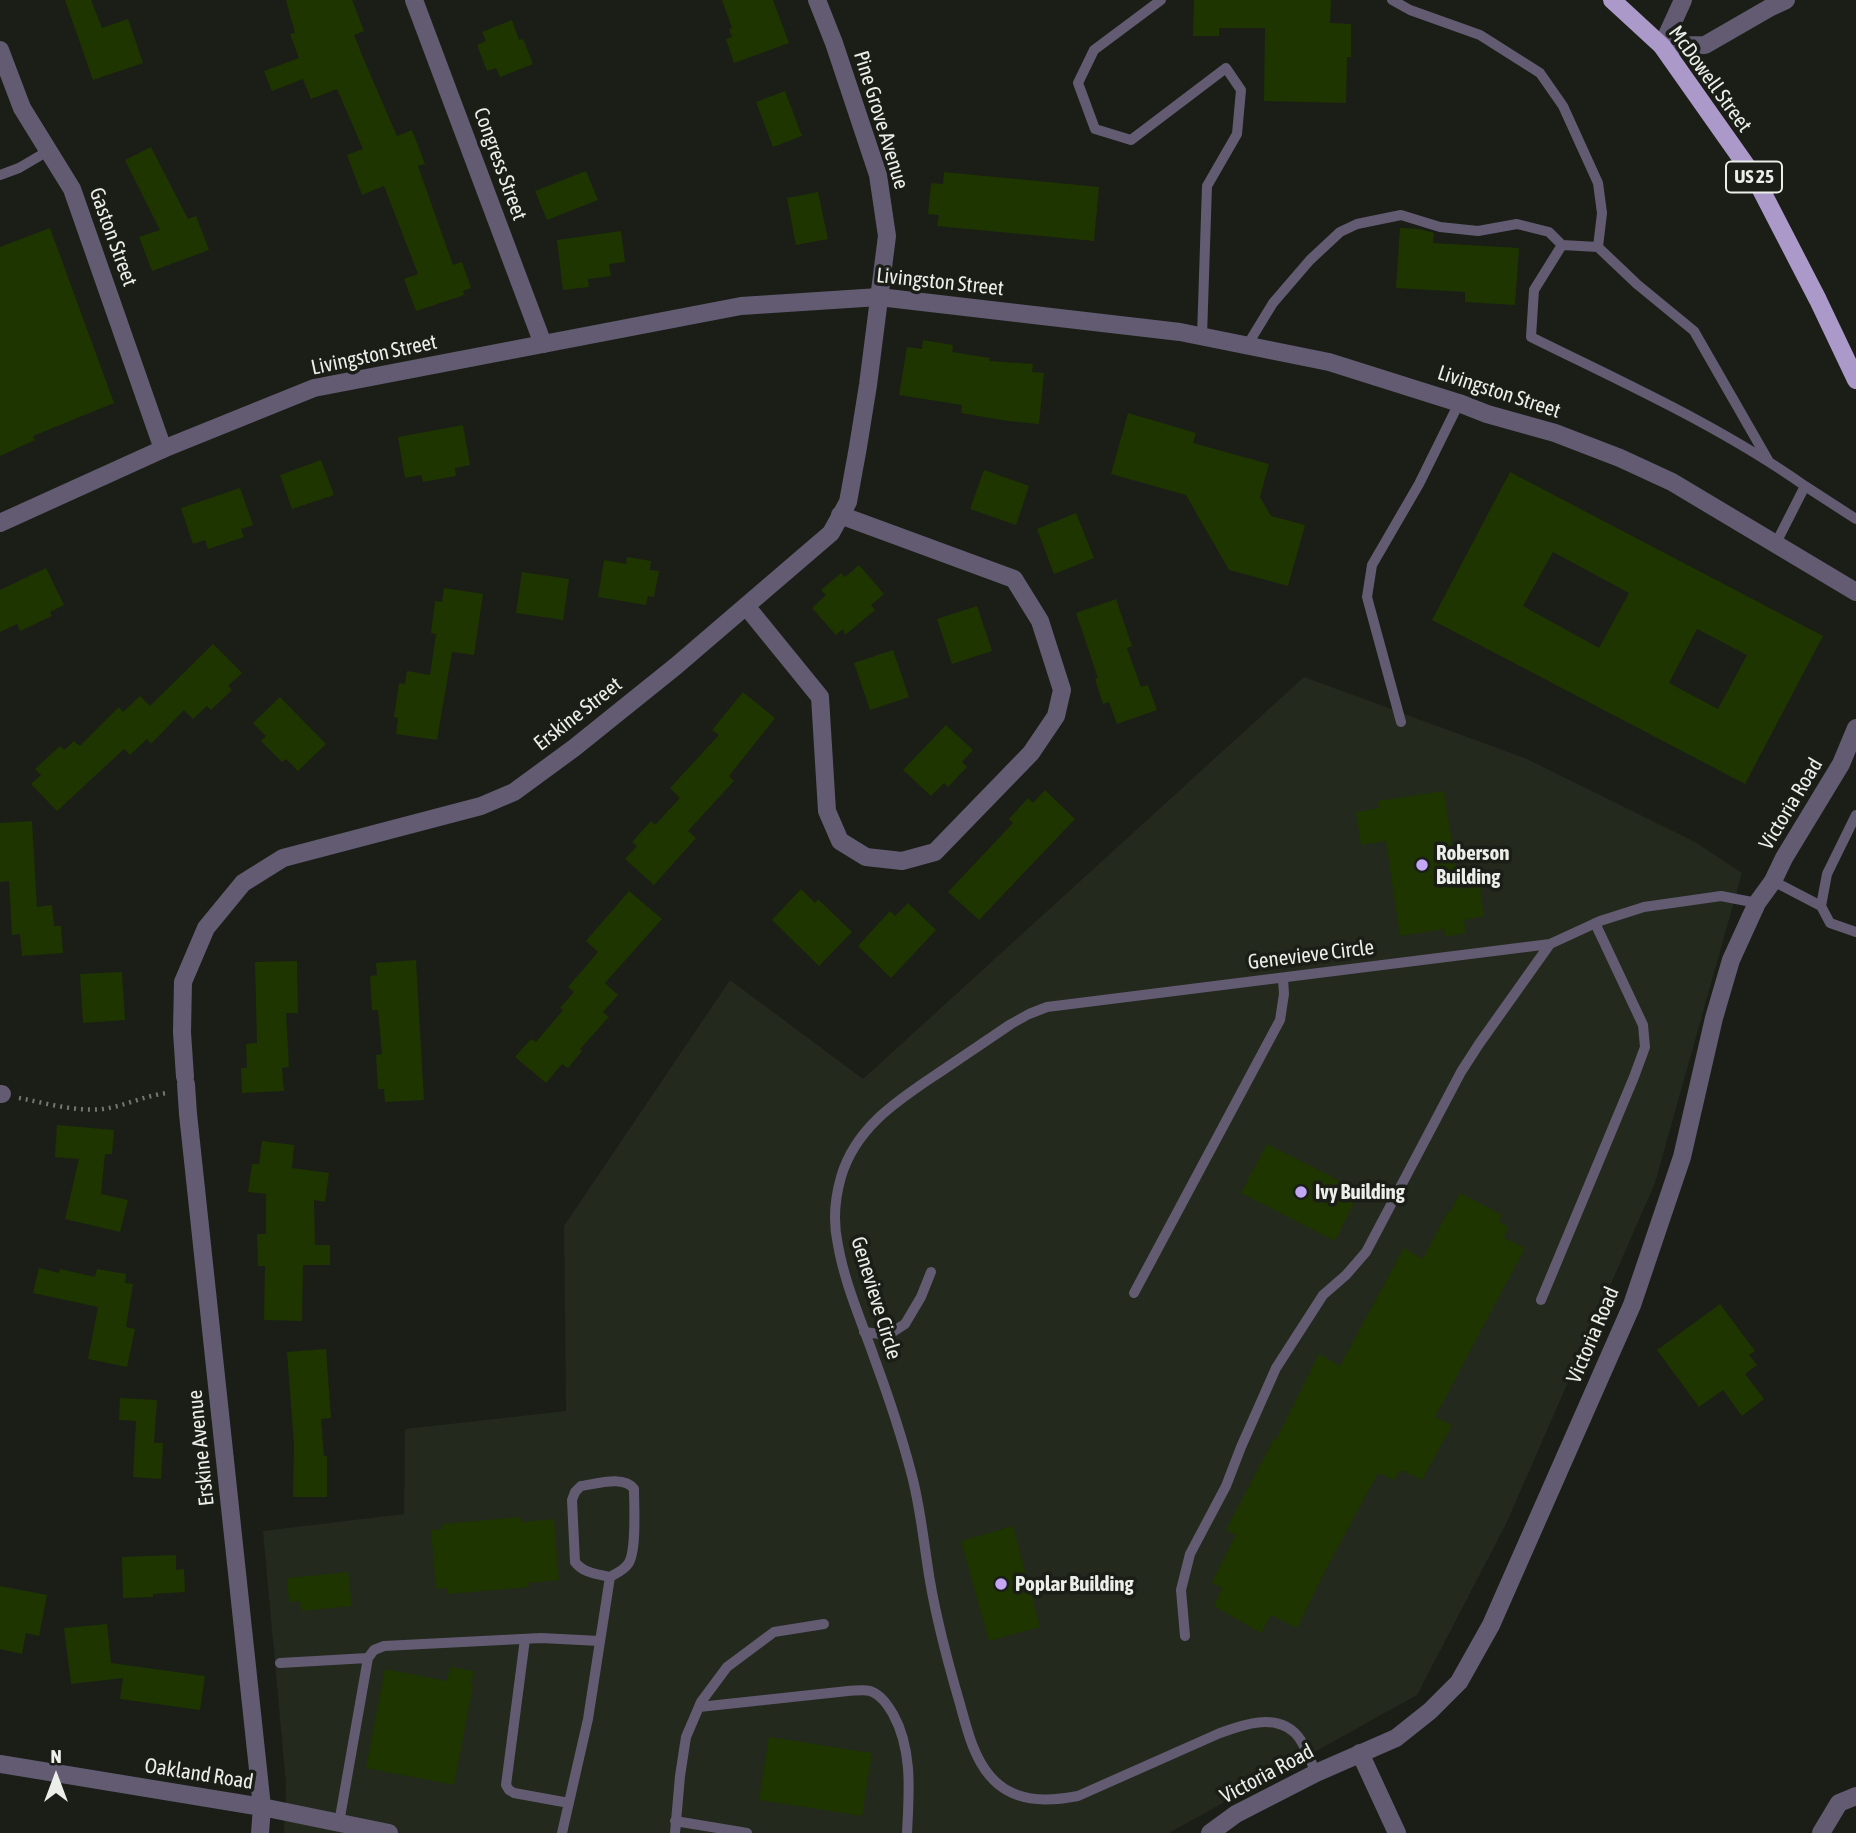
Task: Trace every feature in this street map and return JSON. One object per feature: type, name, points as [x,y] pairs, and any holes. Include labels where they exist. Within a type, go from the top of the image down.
[{"type":"main road","name":"McDowell Street","points":[[1612,0],[1661,46],[1755,178],[1856,380]]},
{"type":"street","name":"Congress Street","points":[[414,0],[543,344]]},
{"type":"street","name":"Pine Grove Avenue","points":[[817,0],[878,175],[887,236],[879,297]]},
{"type":"street","points":[[1683,0],[1661,46],[1705,45],[1786,0]]},
{"type":"street","name":"Gaston Street","points":[[0,50],[22,108],[72,189],[163,449]]},
{"type":"street","name":"Livingston Street","points":[[0,523],[163,449],[314,388],[741,306],[879,297],[1180,331],[1329,362],[1487,414],[1555,433],[1620,458],[1672,482],[1856,592]]},
{"type":"street","name":"Erskine Street","points":[[182,1032],[183,982],[206,928],[243,883],[283,858],[481,806],[514,792],[574,748],[676,666],[831,533],[848,502],[879,297]]},
{"type":"street","points":[[746,606],[820,697],[827,811],[840,841],[866,857],[902,861],[935,852],[1031,753],[1056,716],[1062,690],[1040,621],[1014,579],[840,515]]},
{"type":"street","name":"Victoria Road","points":[[1210,1833],[1236,1814],[1316,1773],[1396,1738],[1430,1711],[1459,1682],[1491,1625],[1632,1305],[1682,1157],[1714,1018],[1731,960],[1757,903],[1773,881],[1841,764],[1855,731]]},
{"type":"street","name":"Erskine Avenue","points":[[182,1032],[188,1114],[262,1808],[260,1833]]},
{"type":"street","points":[[1360,1754],[1397,1833]]},
{"type":"street","name":"Oakland Road","points":[[0,1764],[262,1808],[389,1833]]},
{"type":"street","points":[[1821,1833],[1839,1803],[1856,1796]]},
{"type":"lane","points":[[1161,0],[1094,50],[1077,83],[1095,129],[1131,140],[1226,68],[1241,90],[1237,134],[1207,186],[1202,336]]},
{"type":"lane","points":[[1392,0],[1410,10],[1480,35],[1540,73],[1563,106],[1598,183],[1602,213],[1598,247]]},
{"type":"lane","points":[[0,175],[19,168],[48,151]]},
{"type":"lane","points":[[1248,344],[1273,303],[1310,260],[1340,232],[1357,224],[1401,215],[1440,228],[1478,231],[1517,224],[1549,232],[1562,246],[1598,247],[1638,285],[1694,331],[1769,461]]},
{"type":"lane","points":[[1562,246],[1534,290],[1531,337],[1674,408],[1769,461],[1856,519]]},
{"type":"lane","points":[[1402,722],[1367,597],[1372,565],[1419,484],[1459,403]]},
{"type":"lane","points":[[1775,545],[1805,486]]},
{"type":"lane","points":[[1821,906],[1827,874],[1856,815]]},
{"type":"lane","points":[[1773,881],[1821,906],[1830,923],[1856,932]]},
{"type":"lane","points":[[1185,1636],[1181,1590],[1190,1554],[1226,1486],[1276,1368],[1323,1295],[1346,1275],[1366,1252],[1461,1072],[1550,944],[1595,923],[1644,907],[1721,896],[1757,903]]},
{"type":"lane","points":[[1541,1300],[1645,1047],[1643,1025],[1595,923]]},
{"type":"lane","name":"Genevieve Circle","points":[[1316,1773],[1295,1732],[1285,1726],[1256,1722],[1220,1733],[1078,1796],[1046,1800],[1012,1794],[999,1785],[979,1760],[944,1651],[913,1478],[842,1264],[835,1220],[841,1177],[855,1146],[876,1119],[897,1101],[1011,1024],[1047,1007],[1550,944]]},
{"type":"lane","points":[[1134,1293],[1280,1020],[1284,994],[1283,978]]},
{"type":"lane","points":[[864,1332],[888,1335],[905,1324],[931,1272]]},
{"type":"lane","points":[[627,1482],[634,1489],[633,1551],[630,1562],[610,1577],[591,1573],[580,1568],[575,1562],[572,1500],[580,1486],[627,1482]]},
{"type":"lane","points":[[562,1833],[587,1719],[610,1577]]},
{"type":"lane","points":[[747,1833],[675,1827],[686,1737],[699,1707],[727,1667],[774,1632],[824,1623]]},
{"type":"lane","points":[[339,1823],[368,1658],[374,1650],[384,1646],[541,1638],[600,1641]]},
{"type":"lane","points":[[525,1639],[506,1784],[514,1793],[569,1803]]},
{"type":"lane","points":[[280,1663],[368,1658]]},
{"type":"lane","points":[[699,1707],[848,1691],[869,1691],[886,1701],[899,1724],[908,1757],[907,1833]]},
{"type":"path","points":[[1,1094],[80,1110],[104,1109],[186,1084]]},
{"type":"shaded area","points":[[1304,677],[1527,759],[1695,842],[1742,873],[1655,1183],[1506,1524],[1417,1695],[1169,1833],[284,1833],[286,1784],[263,1531],[404,1514],[405,1429],[566,1411],[564,1226],[730,980],[863,1079]]},
{"type":"building","points":[[65,0],[91,0],[102,28],[128,19],[143,63],[93,80]]},
{"type":"building","points":[[286,0],[352,0],[364,31],[354,35],[397,136],[412,130],[425,164],[418,166],[453,265],[462,262],[471,288],[463,291],[464,295],[416,311],[404,279],[418,274],[384,186],[362,195],[347,155],[363,149],[337,89],[311,99],[303,79],[272,91],[264,71],[299,58],[290,34],[295,33]]},
{"type":"building","points":[[722,0],[773,0],[789,43],[734,63],[726,39],[732,37],[729,29],[732,28]]},
{"type":"building","points":[[1194,0],[1331,0],[1330,23],[1351,24],[1346,103],[1264,101],[1265,28],[1219,28],[1219,36],[1193,36]]},
{"type":"building","points":[[512,20],[519,40],[523,39],[533,64],[500,77],[496,68],[487,71],[477,45],[486,41],[482,32]]},
{"type":"building","points":[[785,91],[802,136],[773,147],[756,102]]},
{"type":"building","points":[[151,147],[188,219],[196,216],[209,250],[152,271],[139,237],[160,230],[125,160]]},
{"type":"building","points":[[586,171],[598,200],[547,220],[535,191]]},
{"type":"building","points":[[944,172],[1099,187],[1094,241],[937,226],[939,215],[928,214],[931,183],[943,184]]},
{"type":"building","points":[[818,192],[828,239],[796,245],[787,198]]},
{"type":"building","points":[[50,228],[114,403],[33,436],[35,440],[0,456],[0,247]]},
{"type":"building","points":[[1400,228],[1434,233],[1433,243],[1519,248],[1515,305],[1465,302],[1465,292],[1396,288]]},
{"type":"building","points":[[621,231],[625,262],[609,264],[611,276],[588,279],[589,287],[563,290],[557,240]]},
{"type":"building","points":[[923,340],[953,345],[952,352],[990,358],[989,361],[1033,364],[1032,372],[1044,373],[1039,424],[961,413],[962,405],[899,395],[907,347],[922,349]]},
{"type":"building","points":[[1128,413],[1196,433],[1193,443],[1269,464],[1260,497],[1271,516],[1305,525],[1288,586],[1229,570],[1186,495],[1111,474]]},
{"type":"building","points":[[463,425],[470,465],[455,468],[456,476],[423,482],[421,475],[405,478],[398,437]]},
{"type":"building","points":[[321,460],[334,495],[292,509],[280,475]]},
{"type":"building","points":[[984,470],[1029,486],[1016,525],[970,509]]},
{"type":"building","points":[[1510,472],[1823,636],[1745,784],[1432,620]],"holes":[[[1553,552],[1629,593],[1599,648],[1523,606]],[[1697,629],[1747,655],[1718,709],[1669,683]]]},
{"type":"building","points":[[240,488],[253,525],[241,529],[244,537],[208,549],[205,540],[193,544],[181,508]]},
{"type":"building","points":[[1076,513],[1094,558],[1054,574],[1037,529]]},
{"type":"building","points":[[627,557],[651,561],[650,570],[659,571],[654,597],[648,596],[646,605],[598,597],[604,560],[626,564]]},
{"type":"building","points":[[859,565],[884,594],[871,605],[875,610],[845,635],[843,629],[836,635],[812,608],[826,595],[821,590],[841,573],[845,577]]},
{"type":"building","points":[[46,568],[64,605],[50,612],[52,616],[20,631],[17,624],[0,632],[0,590]]},
{"type":"building","points":[[522,572],[569,579],[563,620],[516,613]]},
{"type":"building","points":[[444,588],[483,594],[474,655],[452,652],[437,740],[396,734],[398,718],[394,717],[399,683],[405,684],[407,671],[430,675],[436,634],[431,633],[435,601],[442,602]]},
{"type":"building","points":[[1116,599],[1132,646],[1127,648],[1141,687],[1148,685],[1157,710],[1117,724],[1109,702],[1103,704],[1095,679],[1098,678],[1076,613]]},
{"type":"building","points":[[977,606],[992,651],[952,664],[937,619]]},
{"type":"building","points":[[213,644],[242,673],[228,686],[232,690],[211,710],[207,706],[193,719],[184,710],[151,744],[147,739],[130,755],[124,749],[57,811],[31,784],[41,775],[35,769],[60,746],[64,750],[74,741],[80,746],[119,707],[123,712],[140,696],[150,706]]},
{"type":"building","points":[[893,650],[909,697],[870,710],[854,663]]},
{"type":"building","points":[[743,692],[775,718],[729,776],[734,781],[688,831],[696,838],[654,885],[625,859],[637,846],[632,842],[651,821],[655,825],[680,798],[670,788],[719,735],[712,730]]},
{"type":"building","points":[[280,697],[326,744],[298,771],[286,759],[282,762],[261,741],[266,736],[253,723]]},
{"type":"building","points":[[946,725],[973,750],[962,762],[967,767],[948,787],[944,783],[931,796],[903,770]]},
{"type":"building","points":[[1045,790],[1075,819],[979,920],[948,892],[1013,823],[1009,819],[1028,798],[1033,803]]},
{"type":"building","name":"Roberson Building","points":[[1444,791],[1459,889],[1480,886],[1484,916],[1464,920],[1466,933],[1445,937],[1444,929],[1400,936],[1386,841],[1361,845],[1356,812],[1379,808],[1378,801]]},
{"type":"building","points":[[32,821],[37,907],[52,905],[54,926],[61,926],[63,953],[22,956],[20,934],[12,935],[9,881],[0,882],[0,823]]},
{"type":"building","points":[[801,889],[815,903],[818,899],[852,932],[819,966],[772,920]]},
{"type":"building","points":[[629,891],[662,919],[605,983],[618,995],[603,1012],[609,1017],[580,1049],[582,1051],[568,1068],[562,1064],[546,1083],[515,1057],[531,1039],[536,1042],[563,1010],[560,1008],[574,992],[568,987],[598,952],[586,941]]},
{"type":"building","points":[[908,903],[936,930],[891,978],[858,946],[890,911],[895,916]]},
{"type":"building","points":[[416,960],[424,1100],[385,1102],[384,1089],[378,1089],[376,1055],[382,1054],[378,1010],[372,1010],[370,976],[377,975],[376,963]]},
{"type":"building","points":[[297,961],[298,1013],[286,1013],[289,1067],[282,1068],[284,1091],[242,1093],[241,1068],[247,1068],[246,1044],[257,1043],[255,962]]},
{"type":"building","points":[[122,972],[125,1020],[83,1023],[80,974]]},
{"type":"building","points":[[57,1125],[114,1130],[112,1154],[105,1154],[101,1194],[128,1200],[120,1232],[65,1219],[79,1159],[55,1157]]},
{"type":"building","points":[[262,1141],[294,1145],[292,1168],[329,1173],[325,1202],[314,1200],[315,1245],[330,1245],[330,1265],[303,1265],[302,1321],[264,1320],[265,1266],[258,1266],[257,1234],[266,1234],[266,1194],[248,1192],[252,1164],[259,1164]]},
{"type":"building","name":"Ivy Building","points":[[1267,1144],[1360,1191],[1335,1241],[1241,1193]]},
{"type":"building","points":[[1460,1193],[1502,1215],[1499,1222],[1508,1227],[1504,1238],[1525,1248],[1435,1417],[1452,1425],[1422,1480],[1401,1470],[1394,1480],[1378,1473],[1297,1628],[1271,1615],[1261,1633],[1214,1606],[1222,1588],[1212,1583],[1236,1535],[1226,1530],[1274,1439],[1276,1440],[1319,1354],[1340,1366],[1404,1248],[1423,1259]]},
{"type":"building","points":[[39,1268],[59,1273],[60,1269],[95,1277],[97,1269],[126,1274],[125,1283],[133,1284],[126,1327],[135,1329],[127,1367],[88,1359],[98,1307],[33,1293]]},
{"type":"building","points":[[1720,1304],[1755,1351],[1749,1355],[1757,1365],[1745,1374],[1764,1399],[1742,1416],[1723,1390],[1699,1407],[1657,1350]]},
{"type":"building","points":[[326,1349],[331,1418],[321,1419],[324,1456],[327,1456],[327,1497],[293,1497],[294,1444],[287,1352]]},
{"type":"building","points":[[120,1398],[157,1400],[154,1443],[163,1443],[161,1479],[133,1477],[136,1421],[119,1420]]},
{"type":"building","points":[[520,1517],[521,1522],[554,1519],[559,1580],[528,1583],[529,1587],[448,1594],[447,1588],[436,1589],[431,1530],[443,1529],[442,1524]]},
{"type":"building","name":"Poplar Building","points":[[1013,1526],[1040,1627],[989,1641],[961,1541]]},
{"type":"building","points":[[176,1555],[176,1570],[184,1569],[185,1592],[123,1598],[122,1557]]},
{"type":"building","points":[[348,1572],[352,1606],[301,1611],[300,1601],[289,1602],[287,1578]]},
{"type":"building","points":[[0,1586],[47,1595],[39,1636],[26,1633],[22,1654],[0,1649]]},
{"type":"building","points":[[107,1624],[111,1663],[205,1676],[200,1710],[120,1699],[123,1678],[71,1684],[64,1628]]},
{"type":"building","points":[[450,1667],[474,1671],[454,1785],[366,1768],[385,1669],[447,1681]]},
{"type":"building","points":[[769,1737],[872,1753],[862,1816],[759,1800]]},
{"type":"place","name":"Roberson Building","points":[[1422,865]]},
{"type":"place","name":"Ivy Building","points":[[1301,1192]]},
{"type":"place","name":"Poplar Building","points":[[1001,1584]]}]
